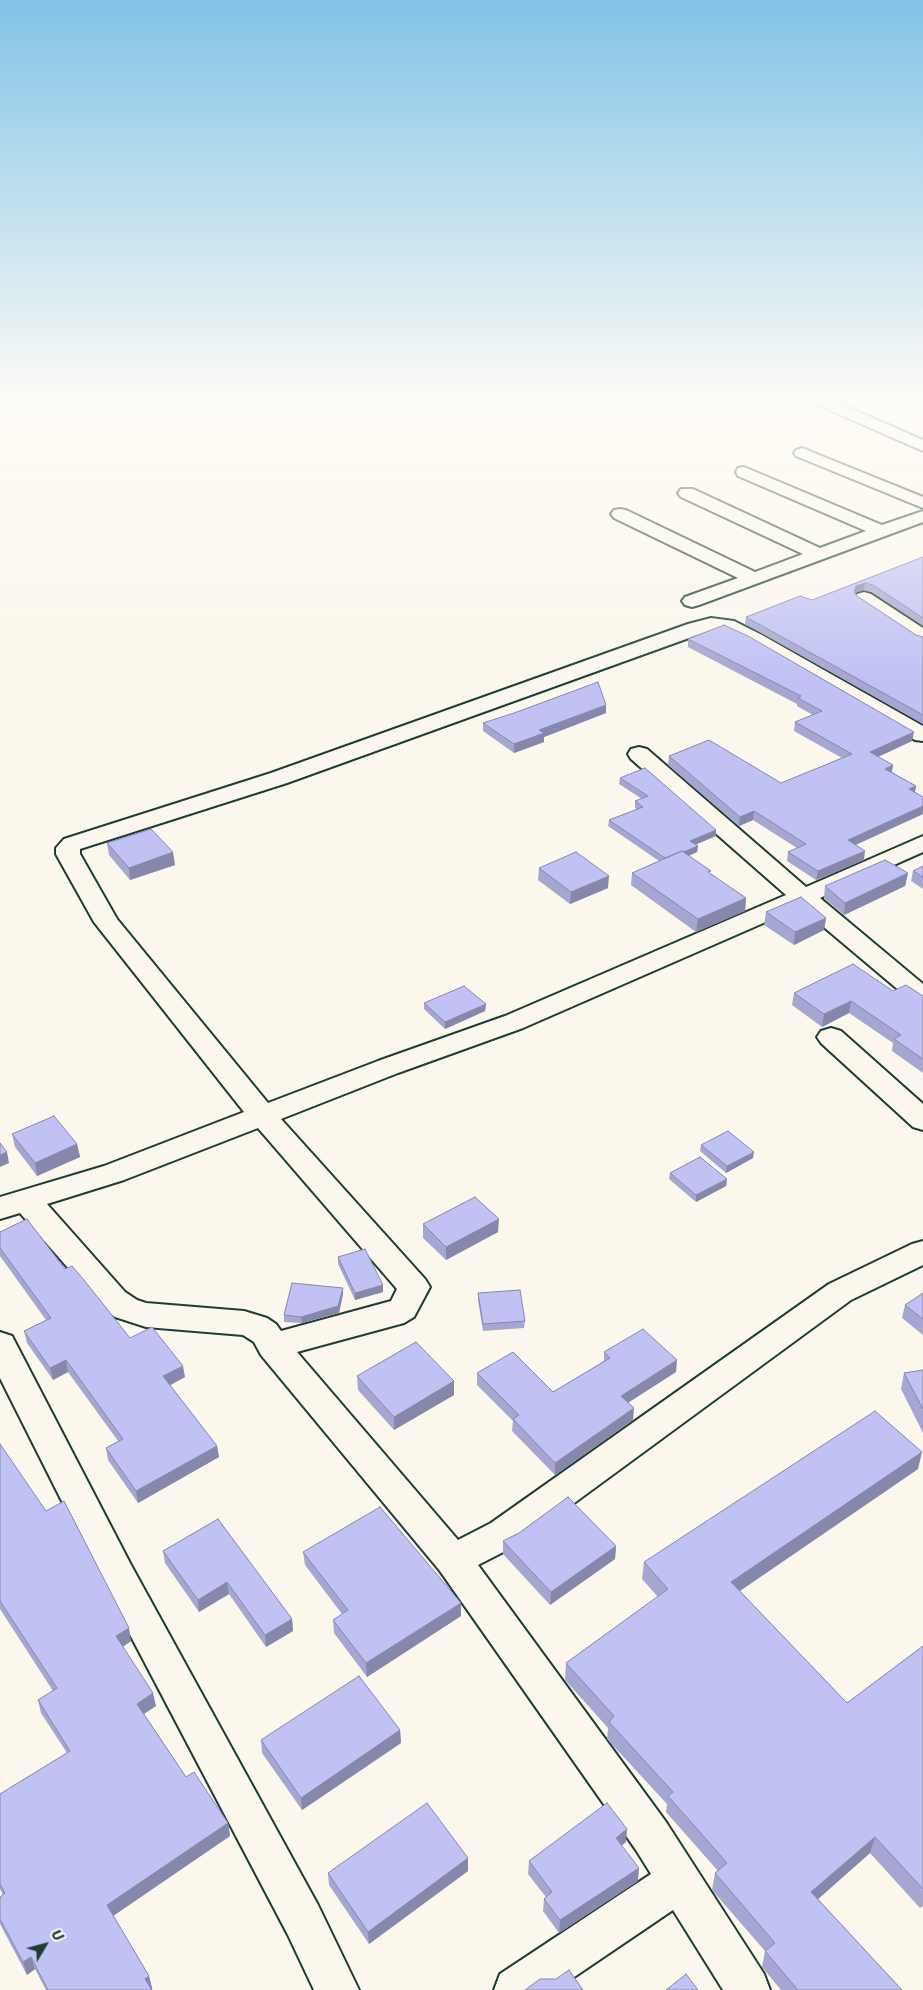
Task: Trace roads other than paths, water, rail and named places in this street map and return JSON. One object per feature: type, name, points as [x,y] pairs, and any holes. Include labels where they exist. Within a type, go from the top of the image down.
[{"type":"street","points":[[787,491],[880,532]]},
{"type":"street","points":[[896,491],[923,502]]},
{"type":"street","points":[[687,493],[818,554]]},
{"type":"street","points":[[620,514],[753,578]]},
{"type":"street","points":[[692,601],[923,516]]},
{"type":"street","points":[[864,598],[923,637]]},
{"type":"street","points":[[273,1346],[394,1314],[403,1309],[414,1287],[262,1115],[106,922],[68,854],[68,848],[72,844],[279,778],[695,628],[711,624],[727,625],[755,639],[923,736]]},
{"type":"street","points":[[639,754],[803,897],[923,997]]},
{"type":"street","points":[[748,1990],[651,1836],[453,1560],[273,1346],[265,1333],[256,1326],[244,1323],[146,1315],[126,1309],[114,1300],[13,1204],[114,1173],[388,1067],[514,1022],[923,843]]},
{"type":"street","points":[[832,1037],[923,1120]]},
{"type":"street","points":[[453,1560],[504,1534],[840,1292],[923,1252]]},
{"type":"street","points":[[0,1345],[118,1576],[338,1990]]},
{"type":"street","points":[[516,1990],[679,1881]]}]
